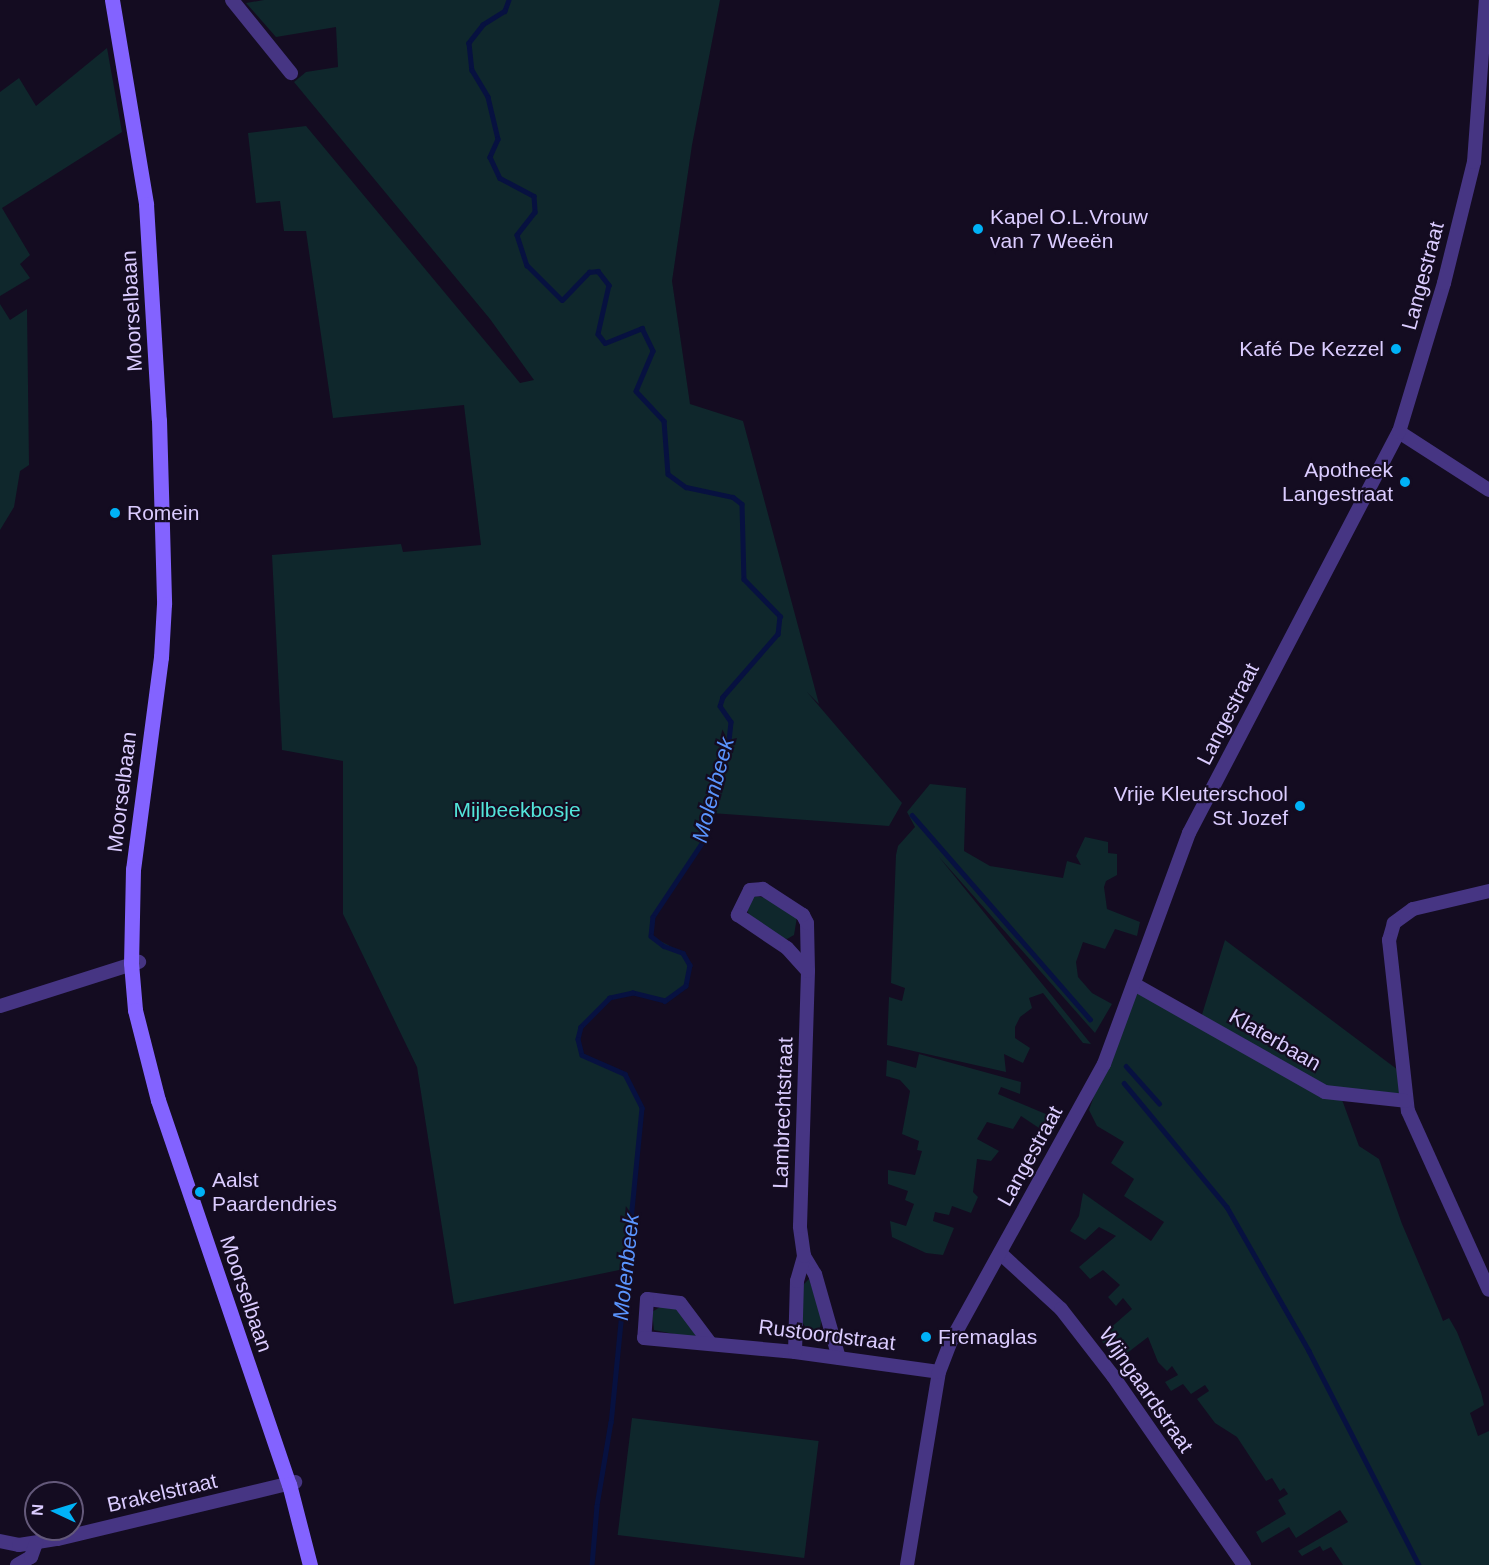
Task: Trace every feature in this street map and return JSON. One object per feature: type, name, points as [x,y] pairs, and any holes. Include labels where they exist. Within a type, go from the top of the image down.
[{"type":"main road","name":"Moorselbaan","points":[[112,0],[146,204],[159,420],[164,604],[161,657],[134,859],[135,1010],[154,1089],[292,1483],[310,1565]]},
{"type":"street","points":[[232,0],[291,73]]},
{"type":"street","name":"Langestraat","points":[[907,1565],[939,1372],[951,1341],[1104,1064],[1189,833],[1400,432],[1444,283],[1474,162],[1486,0]]},
{"type":"street","points":[[1400,432],[1489,490]]},
{"type":"street","name":"Lambrechtstraat","points":[[795,1352],[797,1281],[804,1256],[800,1226],[808,971],[807,923],[803,915],[763,889],[750,890],[738,915],[788,948],[808,971]]},
{"type":"street","points":[[1489,891],[1413,909],[1394,923],[1389,940],[1406,1076],[1406,1101],[1489,1290]]},
{"type":"street","points":[[0,1006],[135,962]]},
{"type":"street","name":"Klaterbaan","points":[[1134,984],[1325,1092],[1406,1101]]},
{"type":"street","name":"Wijngaardstraat","points":[[1000,1253],[1068,1317],[1244,1565]]},
{"type":"street","name":"Lambrechtstraat","points":[[804,1256],[815,1274],[839,1358]]},
{"type":"street","name":"Rustoordstraat","points":[[710,1343],[680,1303],[647,1299],[644,1338],[696,1345],[710,1343],[795,1352],[939,1372]]},
{"type":"street","name":"Brakelstraat","points":[[0,1541],[36,1543],[292,1483]]},
{"type":"street","points":[[17,1565],[31,1557],[36,1543]]},
{"type":"green space","name":"Mijlbeekbosje","points":[[264,0],[720,0],[692,145],[672,281],[690,404],[743,421],[819,704],[807,692],[902,803],[889,826],[711,813],[703,842],[653,917],[651,936],[683,953],[690,965],[686,986],[665,1001],[633,993],[610,998],[581,1027],[578,1039],[582,1055],[625,1074],[642,1108],[624,1269],[454,1304],[417,1067],[343,914],[343,761],[282,750],[272,555],[401,544],[403,552],[481,545],[464,405],[333,418],[306,231],[284,231],[280,201],[256,203],[248,133],[306,126],[520,383],[534,380],[490,319],[294,82],[306,72],[338,67],[336,27],[276,37],[246,3]]},
{"type":"green space","points":[[107,48],[122,132],[2,208],[30,255],[20,264],[30,278],[0,296],[0,92],[19,78],[36,106]]},
{"type":"green space","points":[[0,304],[10,320],[27,309],[29,465],[20,471],[14,507],[0,530]]},
{"type":"green space","points":[[930,784],[966,788],[964,851],[990,866],[1063,878],[1067,861],[1081,865],[1076,856],[1085,837],[1108,842],[1108,853],[1117,854],[1117,875],[1106,881],[1104,887],[1107,909],[1140,922],[1137,936],[1115,929],[1105,949],[1083,942],[1076,962],[1078,977],[1092,993],[1112,1004],[1095,1033],[939,857],[1091,1044],[1083,1043],[1043,993],[1029,998],[1032,1008],[1020,1017],[1015,1027],[1015,1038],[1030,1048],[1023,1063],[1004,1054],[1006,1072],[887,1045],[889,997],[902,1001],[905,988],[891,983],[896,855],[898,846],[915,827],[907,812]]},
{"type":"green space","points":[[754,896],[767,898],[797,917],[794,935],[787,939],[780,937],[750,918],[747,909]]},
{"type":"green space","points":[[1225,940],[1406,1076],[1406,1101],[1341,1097],[1359,1146],[1379,1159],[1402,1224],[1443,1321],[1449,1318],[1457,1332],[1481,1392],[1484,1405],[1470,1413],[1478,1436],[1489,1431],[1489,1565],[1343,1565],[1331,1547],[1323,1551],[1320,1546],[1302,1556],[1298,1551],[1348,1522],[1340,1510],[1296,1538],[1289,1527],[1262,1543],[1256,1532],[1286,1514],[1278,1500],[1288,1494],[1284,1488],[1280,1491],[1272,1478],[1266,1481],[1237,1437],[1215,1423],[1197,1399],[1209,1391],[1205,1385],[1191,1394],[1183,1384],[1171,1391],[1165,1382],[1178,1375],[1172,1366],[1167,1371],[1158,1362],[1148,1337],[1118,1360],[1099,1338],[1132,1309],[1123,1298],[1116,1306],[1108,1297],[1120,1285],[1103,1270],[1090,1279],[1079,1267],[1116,1236],[1099,1227],[1085,1240],[1070,1231],[1079,1216],[1083,1193],[1151,1241],[1164,1222],[1124,1196],[1134,1179],[1111,1163],[1124,1142],[1097,1126],[1089,1110],[1134,984],[1200,1021]]},
{"type":"green space","points":[[919,1054],[1021,1082],[1020,1094],[1001,1087],[998,1094],[1060,1120],[1051,1136],[1021,1116],[1013,1129],[987,1122],[977,1139],[999,1151],[991,1161],[977,1159],[973,1192],[978,1197],[971,1213],[952,1206],[949,1215],[935,1212],[933,1221],[954,1228],[943,1255],[926,1253],[892,1237],[890,1221],[906,1226],[914,1204],[905,1200],[908,1191],[888,1184],[888,1170],[915,1175],[922,1151],[917,1150],[919,1141],[902,1134],[910,1091],[900,1080],[886,1076],[887,1060],[916,1068]]},
{"type":"green space","points":[[809,1279],[822,1318],[817,1343],[802,1322],[803,1285]]},
{"type":"green space","points":[[660,1307],[675,1307],[699,1339],[654,1330],[652,1312]]},
{"type":"green space","points":[[632,1418],[819,1441],[804,1558],[618,1535]]},
{"type":"waterway","name":"Molenbeek","points":[[509,0],[505,11],[483,25],[469,43],[472,70],[488,97],[498,139],[490,157],[500,178],[534,196],[535,212],[517,235],[527,265],[562,300],[589,272],[598,271],[609,285],[598,334],[605,343],[642,328],[653,351],[636,391],[664,421],[668,474],[686,487],[733,497],[742,504],[744,579],[780,616],[778,634],[723,697],[720,706],[731,722],[728,752],[703,842],[653,917],[651,936],[664,946],[683,953],[690,965],[686,986],[665,1001],[633,993],[610,998],[581,1027],[578,1039],[582,1055],[625,1074],[642,1108],[611,1422],[597,1506],[592,1565]]},
{"type":"waterway","points":[[912,815],[1090,1019]]},
{"type":"waterway","points":[[1126,1066],[1159,1103]]},
{"type":"waterway","points":[[1124,1083],[1227,1207],[1309,1351],[1419,1565]]},
{"type":"place","name":"Kapel O.L.Vrouw van 7 Weeën","points":[[978,229]]},
{"type":"place","name":"Kafé De Kezzel","points":[[1396,349]]},
{"type":"place","name":"Apotheek Langestraat","points":[[1405,482]]},
{"type":"place","name":"Romein","points":[[115,513]]},
{"type":"place","name":"Vrije Kleuterschool St Jozef","points":[[1300,806]]},
{"type":"place","name":"Aalst Paardendries","points":[[200,1192]]},
{"type":"place","name":"Fremaglas","points":[[926,1337]]}]
